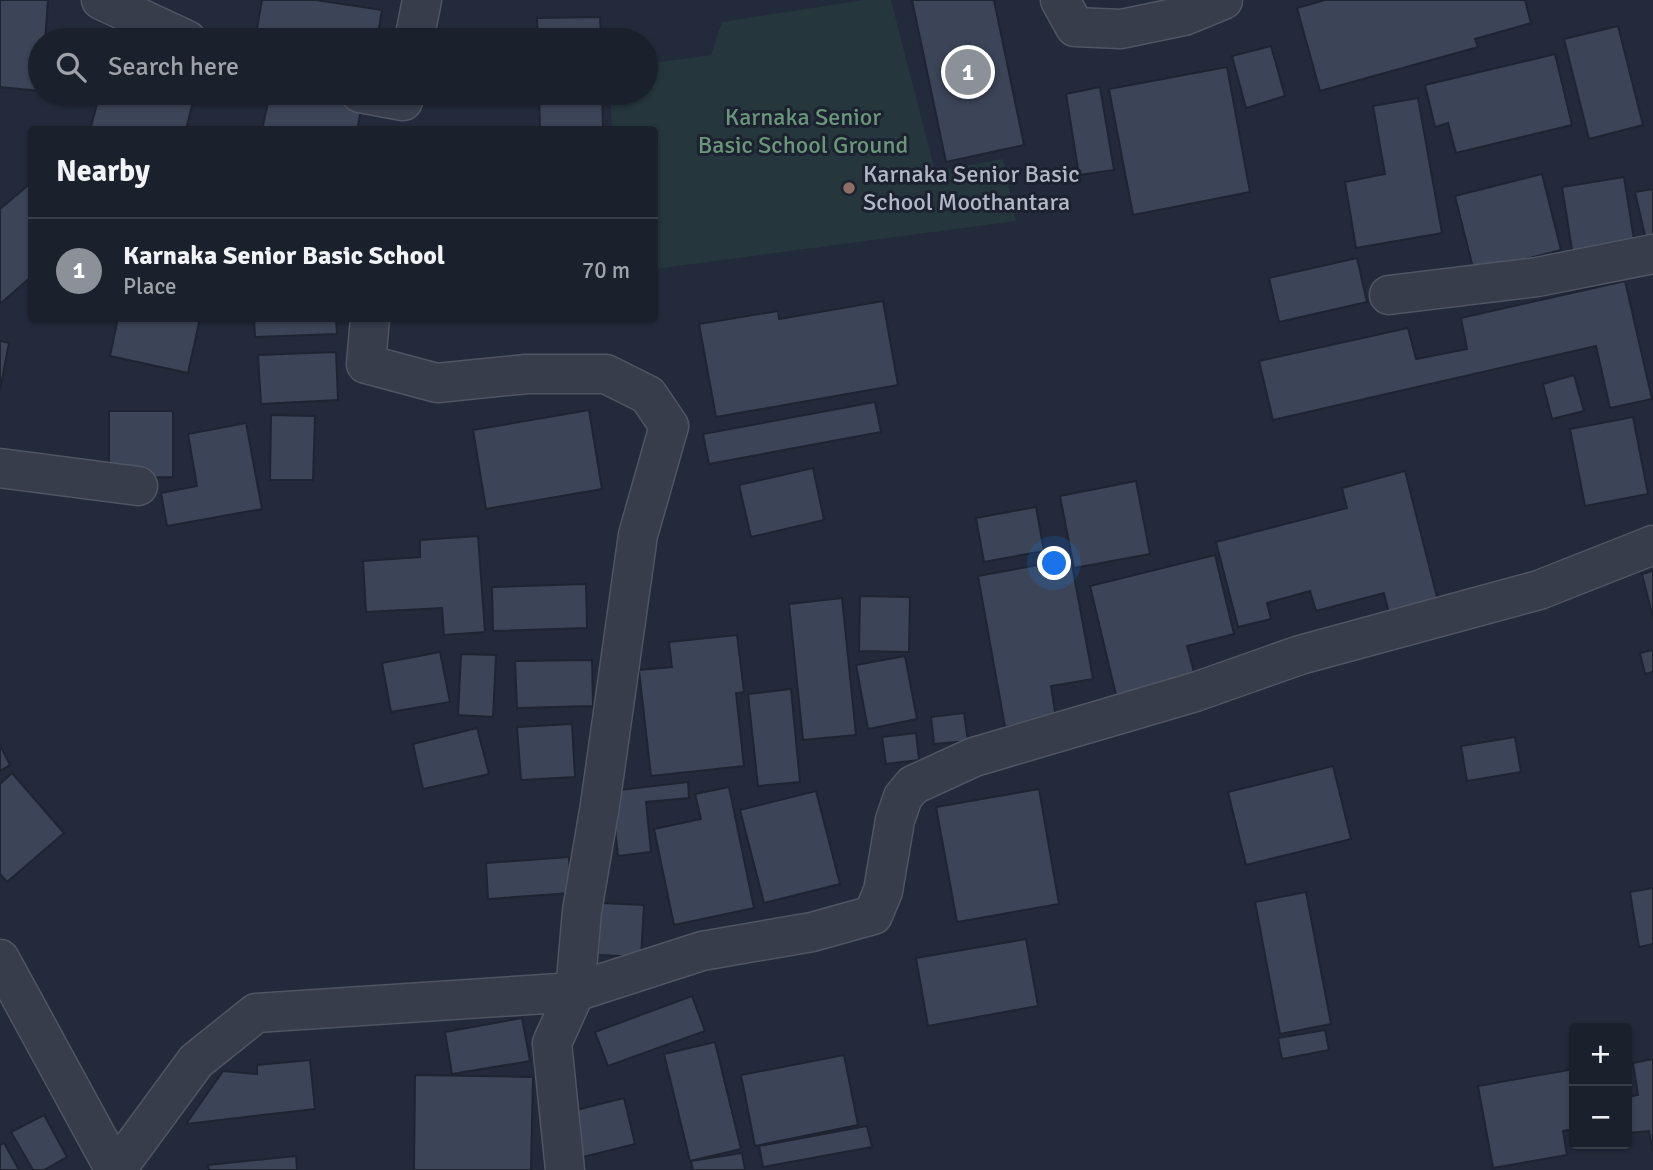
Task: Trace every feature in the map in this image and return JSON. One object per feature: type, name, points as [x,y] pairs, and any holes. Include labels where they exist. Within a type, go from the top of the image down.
[{"type":"street","points":[[101,0],[161,28]]},
{"type":"street","points":[[416,28],[422,0]]},
{"type":"street","points":[[1060,0],[1075,27],[1121,29],[1184,16],[1223,0]]},
{"type":"street","points":[[1389,296],[1537,277],[1653,254]]},
{"type":"street","points":[[370,322],[366,365],[437,383],[527,374],[606,374],[648,395],[669,426],[638,535],[600,805],[582,911],[575,992],[552,1043],[565,1170]]},
{"type":"street","points":[[0,468],[138,486]]},
{"type":"street","points":[[0,959],[116,1170],[196,1061],[256,1013],[575,992],[702,951],[811,932],[873,915],[883,891],[895,820],[903,797],[913,785],[974,757],[1195,692],[1300,655],[1539,590],[1653,545]]},
{"type":"green space","name":"Karnaka Senior Basic School Ground","points":[[863,0],[891,0],[935,171],[1003,159],[1016,221],[658,269],[658,126],[612,126],[611,105],[658,105],[658,62],[711,55],[722,22]]},
{"type":"building","points":[[0,0],[48,0],[46,28],[28,28],[28,90],[0,87]]},
{"type":"building","points":[[262,0],[316,0],[382,10],[379,28],[257,28]]},
{"type":"building","points":[[912,0],[994,0],[1024,145],[946,162]]},
{"type":"building","points":[[1325,0],[1525,0],[1531,23],[1475,39],[1478,47],[1320,91],[1297,8]]},
{"type":"building","points":[[600,17],[600,28],[537,28],[537,18]]},
{"type":"building","points":[[1618,26],[1643,125],[1589,139],[1564,39]]},
{"type":"building","points":[[1271,46],[1285,96],[1246,108],[1232,56]]},
{"type":"building","points":[[1555,54],[1572,125],[1456,153],[1448,123],[1435,127],[1425,85]]},
{"type":"building","points":[[1227,67],[1250,192],[1133,215],[1109,89]]},
{"type":"building","points":[[1100,87],[1114,170],[1079,175],[1066,94]]},
{"type":"building","points":[[1418,98],[1442,233],[1356,248],[1345,182],[1385,174],[1373,106]]},
{"type":"building","points":[[97,105],[192,105],[187,126],[91,126]]},
{"type":"building","points":[[267,105],[362,105],[358,126],[263,126]]},
{"type":"building","points":[[539,105],[602,105],[603,126],[540,126]]},
{"type":"building","points":[[1542,174],[1561,250],[1474,272],[1455,196]]},
{"type":"building","points":[[1624,177],[1635,246],[1573,256],[1562,187]]},
{"type":"building","points":[[28,185],[28,280],[0,304],[0,209]]},
{"type":"building","points":[[1653,189],[1653,239],[1646,240],[1635,192]]},
{"type":"building","points":[[1357,258],[1367,302],[1279,322],[1269,278]]},
{"type":"building","points":[[1625,281],[1652,399],[1610,408],[1596,346],[1273,420],[1259,361],[1408,328],[1416,359],[1467,349],[1461,318]]},
{"type":"building","points":[[883,301],[898,385],[716,417],[699,324],[778,311],[779,319]]},
{"type":"building","points":[[117,322],[199,322],[188,373],[110,356]]},
{"type":"building","points":[[254,322],[336,322],[337,334],[255,337]]},
{"type":"building","points":[[0,341],[9,343],[0,390]]},
{"type":"building","points":[[336,352],[338,400],[261,404],[258,355]]},
{"type":"building","points":[[1574,375],[1584,411],[1552,419],[1543,384]]},
{"type":"building","points":[[875,402],[881,432],[709,464],[703,434]]},
{"type":"building","points":[[589,410],[602,489],[486,509],[473,430]]},
{"type":"building","points":[[109,411],[173,411],[173,477],[109,478]]},
{"type":"building","points":[[271,415],[315,416],[313,480],[270,480]]},
{"type":"building","points":[[1633,417],[1648,494],[1585,506],[1570,429]]},
{"type":"building","points":[[246,423],[262,509],[167,526],[161,493],[197,486],[188,434]]},
{"type":"building","points":[[813,468],[824,520],[751,537],[739,485]]},
{"type":"building","points":[[1405,471],[1439,605],[1390,617],[1384,593],[1316,611],[1310,591],[1267,603],[1271,619],[1238,627],[1216,542],[1347,508],[1342,488]]},
{"type":"building","points":[[1136,481],[1150,554],[1074,568],[1060,496]]},
{"type":"building","points":[[1036,507],[1044,551],[984,562],[976,518]]},
{"type":"building","points":[[478,536],[485,632],[444,635],[442,608],[366,612],[363,561],[420,557],[420,540]]},
{"type":"building","points":[[1215,555],[1234,634],[1187,646],[1195,676],[1116,695],[1090,586]]},
{"type":"building","points":[[1071,559],[1093,679],[1051,686],[1056,718],[1005,727],[978,576]]},
{"type":"building","points":[[1653,571],[1653,618],[1642,574]]},
{"type":"building","points":[[586,584],[587,628],[493,631],[492,587]]},
{"type":"building","points":[[860,596],[910,597],[909,652],[859,651]]},
{"type":"building","points":[[842,598],[856,735],[803,740],[789,604]]},
{"type":"building","points":[[737,635],[744,692],[736,693],[744,766],[651,776],[639,670],[672,667],[669,642]]},
{"type":"building","points":[[1653,650],[1653,672],[1645,674],[1640,653]]},
{"type":"building","points":[[440,652],[450,702],[391,712],[382,663]]},
{"type":"building","points":[[461,654],[496,655],[493,717],[458,715]]},
{"type":"building","points":[[905,656],[917,719],[868,729],[856,665]]},
{"type":"building","points":[[592,660],[593,706],[517,708],[515,661]]},
{"type":"building","points":[[791,689],[800,782],[758,786],[748,694]]},
{"type":"building","points":[[964,713],[968,741],[934,744],[931,717]]},
{"type":"building","points":[[572,724],[575,777],[521,780],[517,727]]},
{"type":"building","points":[[477,728],[489,774],[423,789],[413,744]]},
{"type":"building","points":[[916,733],[919,760],[886,764],[882,737]]},
{"type":"building","points":[[1515,737],[1521,772],[1467,781],[1461,746]]},
{"type":"building","points":[[0,745],[10,765],[0,771]]},
{"type":"building","points":[[1333,766],[1351,839],[1246,865],[1228,792]]},
{"type":"building","points":[[12,773],[64,833],[7,882],[0,874],[0,784]]},
{"type":"building","points":[[688,782],[689,798],[646,802],[651,852],[618,856],[611,791]]},
{"type":"building","points":[[729,787],[754,908],[674,925],[654,829],[701,819],[695,794]]},
{"type":"building","points":[[1039,789],[1059,904],[957,922],[936,807]]},
{"type":"building","points":[[816,791],[840,884],[764,903],[740,810]]},
{"type":"building","points":[[569,857],[571,893],[488,899],[486,863]]},
{"type":"building","points":[[1653,888],[1653,944],[1639,947],[1630,892]]},
{"type":"building","points":[[1306,892],[1331,1024],[1280,1034],[1255,902]]},
{"type":"building","points":[[601,903],[644,905],[641,957],[598,955]]},
{"type":"building","points":[[1026,939],[1038,1006],[928,1026],[916,958]]},
{"type":"building","points":[[692,996],[705,1031],[608,1066],[595,1032]]},
{"type":"building","points":[[522,1018],[530,1061],[452,1074],[445,1032]]},
{"type":"building","points":[[1325,1030],[1329,1050],[1282,1059],[1278,1038]]},
{"type":"building","points":[[715,1042],[741,1149],[690,1161],[664,1054]]},
{"type":"building","points":[[844,1055],[858,1125],[755,1146],[741,1075]]},
{"type":"building","points":[[1653,1059],[1653,1151],[1649,1131],[1632,1133],[1632,1096],[1638,1095],[1633,1063]]},
{"type":"building","points":[[310,1060],[315,1109],[186,1124],[223,1071],[257,1074],[257,1065]]},
{"type":"building","points":[[1569,1070],[1569,1130],[1563,1131],[1567,1155],[1493,1168],[1478,1086]]},
{"type":"building","points":[[415,1075],[533,1077],[531,1170],[414,1170]]},
{"type":"building","points":[[624,1098],[635,1144],[583,1157],[572,1111]]},
{"type":"building","points":[[44,1115],[67,1157],[44,1170],[33,1170],[11,1132]]},
{"type":"building","points":[[867,1126],[872,1147],[763,1167],[759,1146]]},
{"type":"building","points":[[4,1143],[19,1170],[0,1170],[0,1145]]},
{"type":"building","points":[[742,1153],[745,1170],[693,1170],[691,1161]]},
{"type":"building","points":[[296,1156],[297,1170],[209,1170],[208,1165]]},
{"type":"place","name":"Karnaka Senior Basic School","points":[[968,72]]},
{"type":"place","name":"Karnaka Senior Basic School Moothantara","points":[[849,188]]}]
